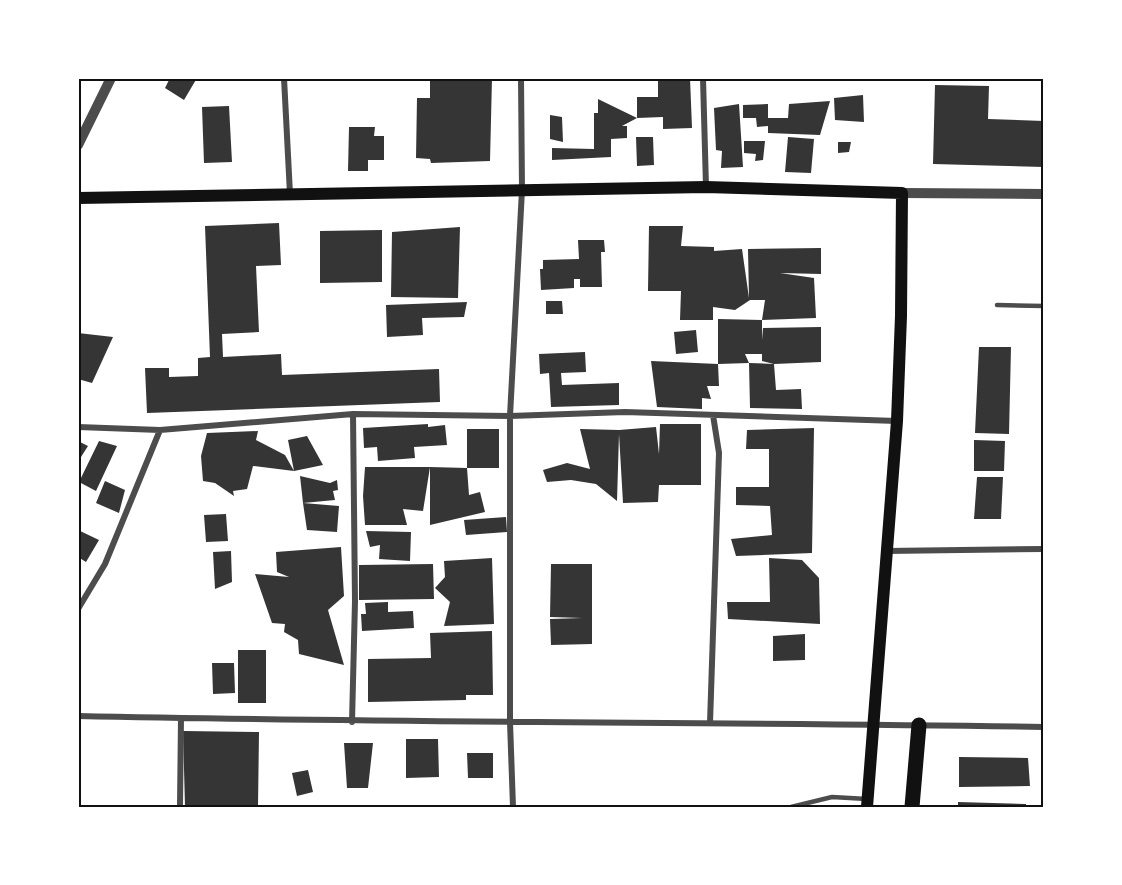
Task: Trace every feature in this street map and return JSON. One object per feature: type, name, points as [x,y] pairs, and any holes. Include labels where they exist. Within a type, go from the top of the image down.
[{"type":"main road","points":[[78,198],[706,187],[902,193],[897,421],[867,803]]},
{"type":"main road","points":[[912,807],[919,725]]},
{"type":"street","points":[[78,145],[111,78]]},
{"type":"street","points":[[284,78],[290,195]]},
{"type":"street","points":[[513,807],[510,723],[510,416],[522,190],[521,78]]},
{"type":"street","points":[[703,78],[706,187]]},
{"type":"street","points":[[902,193],[1044,194]]},
{"type":"street","points":[[78,427],[160,430],[353,414],[510,416],[625,412],[897,421]]},
{"type":"street","points":[[352,722],[355,602],[353,414]]},
{"type":"street","points":[[710,723],[719,453],[713,415]]},
{"type":"street","points":[[78,609],[105,564],[160,430]]},
{"type":"street","points":[[886,551],[1044,549]]},
{"type":"street","points":[[78,716],[352,722],[1044,727]]},
{"type":"street","points":[[180,807],[181,718]]},
{"type":"lane","points":[[1044,194],[1044,207]]},
{"type":"lane","points":[[997,305],[1044,306]]},
{"type":"lane","points":[[791,807],[832,797],[867,803]]},
{"type":"building","points":[[170,78],[197,78],[184,100],[165,88]]},
{"type":"building","points":[[430,78],[492,78],[490,161],[431,163],[430,159],[416,158],[417,98],[430,98]]},
{"type":"building","points":[[658,78],[690,78],[692,128],[663,129],[663,117],[637,118],[637,97],[658,97]]},
{"type":"building","points":[[935,85],[989,86],[988,119],[1044,121],[1044,167],[933,164]]},
{"type":"building","points":[[863,95],[864,122],[835,120],[834,98]]},
{"type":"building","points":[[598,99],[637,118],[622,126],[627,126],[627,138],[611,139],[611,157],[552,160],[552,148],[594,149],[594,113],[598,113]]},
{"type":"building","points":[[830,101],[820,135],[768,133],[768,126],[757,127],[756,118],[743,118],[743,105],[768,104],[768,118],[788,118],[789,104]]},
{"type":"building","points":[[739,104],[743,167],[721,168],[722,151],[716,150],[714,108]]},
{"type":"building","points":[[229,106],[232,162],[204,163],[202,107]]},
{"type":"building","points":[[550,115],[562,117],[563,142],[550,139]]},
{"type":"building","points":[[349,127],[375,127],[374,136],[384,136],[384,160],[368,160],[368,171],[348,171]]},
{"type":"building","points":[[636,137],[653,137],[654,165],[637,166]]},
{"type":"building","points":[[788,137],[814,139],[811,173],[785,172]]},
{"type":"building","points":[[744,141],[765,141],[763,160],[755,161],[756,154],[744,153]]},
{"type":"building","points":[[838,142],[851,142],[849,152],[838,153]]},
{"type":"building","points":[[279,223],[281,265],[256,266],[259,332],[222,334],[223,357],[281,354],[282,375],[439,369],[440,402],[147,413],[145,368],[169,368],[169,377],[198,376],[198,358],[210,357],[205,226]]},
{"type":"building","points":[[649,226],[683,226],[681,246],[714,247],[714,251],[742,249],[749,298],[748,249],[821,248],[821,274],[780,273],[814,278],[816,318],[762,320],[765,300],[750,300],[735,310],[713,307],[713,320],[680,320],[681,291],[648,291]]},
{"type":"building","points":[[460,227],[458,298],[391,297],[392,232]]},
{"type":"building","points":[[382,230],[382,282],[320,283],[320,231]]},
{"type":"building","points":[[578,240],[604,240],[605,252],[601,252],[602,287],[580,287],[580,279],[574,279],[574,288],[541,290],[540,269],[543,269],[543,260],[579,259]]},
{"type":"building","points":[[546,301],[562,301],[563,314],[546,314]]},
{"type":"building","points":[[467,302],[464,317],[422,318],[423,335],[387,337],[386,305]]},
{"type":"building","points":[[718,319],[762,320],[762,340],[763,328],[821,327],[821,362],[774,364],[762,361],[762,354],[745,354],[749,363],[718,364]]},
{"type":"building","points":[[696,330],[698,352],[676,354],[674,332]]},
{"type":"building","points":[[78,333],[113,337],[92,383],[78,379]]},
{"type":"building","points":[[979,347],[1011,347],[1009,434],[975,433]]},
{"type":"building","points":[[585,352],[586,372],[561,373],[562,385],[619,383],[619,405],[551,407],[549,373],[540,374],[539,354]]},
{"type":"building","points":[[651,361],[718,364],[719,386],[707,386],[711,399],[702,398],[702,409],[657,407]]},
{"type":"building","points":[[749,363],[774,364],[776,390],[801,389],[802,409],[750,408]]},
{"type":"building","points":[[428,424],[428,427],[445,425],[447,445],[414,447],[415,458],[378,461],[377,447],[364,448],[363,428]]},
{"type":"building","points":[[660,424],[701,424],[701,485],[659,485],[658,502],[623,503],[619,434],[617,501],[596,484],[571,480],[547,482],[543,470],[567,463],[590,469],[580,429],[619,430],[656,427],[659,454]]},
{"type":"building","points":[[814,428],[812,553],[736,556],[731,539],[772,535],[770,506],[736,505],[736,487],[769,487],[769,449],[746,449],[747,430]]},
{"type":"building","points":[[467,429],[499,429],[499,468],[467,468]]},
{"type":"building","points":[[258,431],[256,440],[285,455],[294,471],[253,466],[247,489],[233,491],[234,496],[215,483],[203,481],[201,456],[207,433]]},
{"type":"building","points":[[307,436],[323,465],[294,471],[288,440]]},
{"type":"building","points":[[974,440],[1005,441],[1004,471],[974,471]]},
{"type":"building","points":[[78,441],[88,446],[81,457],[78,456]]},
{"type":"building","points":[[99,441],[117,446],[96,491],[79,482]]},
{"type":"building","points":[[365,467],[430,467],[423,511],[403,509],[407,525],[365,525],[363,496]]},
{"type":"building","points":[[430,467],[467,468],[469,495],[480,492],[485,512],[430,525]]},
{"type":"building","points":[[300,476],[330,483],[337,480],[338,490],[333,491],[335,500],[303,503]]},
{"type":"building","points":[[977,477],[1003,477],[1001,519],[974,519]]},
{"type":"building","points":[[105,481],[125,490],[119,513],[96,503]]},
{"type":"building","points":[[303,503],[339,506],[337,532],[307,530]]},
{"type":"building","points":[[226,514],[228,541],[206,542],[204,515]]},
{"type":"building","points":[[506,517],[507,532],[466,535],[464,520]]},
{"type":"building","points":[[78,530],[99,540],[86,562],[78,557]]},
{"type":"building","points":[[366,531],[411,532],[410,561],[379,559],[380,545],[370,547]]},
{"type":"building","points":[[341,547],[344,596],[328,610],[344,665],[299,654],[298,640],[284,632],[285,624],[272,623],[255,574],[289,577],[277,572],[276,552]]},
{"type":"building","points":[[231,551],[232,582],[215,589],[213,552]]},
{"type":"building","points":[[492,558],[494,624],[444,626],[450,602],[435,588],[445,577],[444,561]]},
{"type":"building","points":[[769,558],[802,560],[819,578],[820,624],[728,619],[727,602],[770,602]]},
{"type":"building","points":[[433,564],[434,599],[359,600],[359,565]]},
{"type":"building","points":[[551,564],[592,564],[592,644],[551,645],[550,619],[582,618],[550,617]]},
{"type":"building","points":[[388,602],[388,612],[413,611],[414,628],[362,631],[361,614],[366,614],[365,603]]},
{"type":"building","points":[[492,631],[493,695],[466,695],[466,700],[368,702],[368,659],[431,658],[430,633]]},
{"type":"building","points":[[805,634],[805,660],[773,661],[773,636]]},
{"type":"building","points":[[238,650],[266,650],[266,703],[238,703]]},
{"type":"building","points":[[212,663],[234,663],[235,693],[213,694]]},
{"type":"building","points":[[183,731],[259,732],[258,807],[185,807]]},
{"type":"building","points":[[406,739],[438,739],[439,777],[406,778]]},
{"type":"building","points":[[344,743],[373,743],[368,788],[347,788]]},
{"type":"building","points":[[467,753],[493,753],[493,778],[468,778]]},
{"type":"building","points":[[959,757],[1028,758],[1030,786],[959,787]]},
{"type":"building","points":[[308,770],[313,792],[297,796],[292,773]]},
{"type":"building","points":[[958,802],[1026,804],[1026,807],[958,807]]}]
